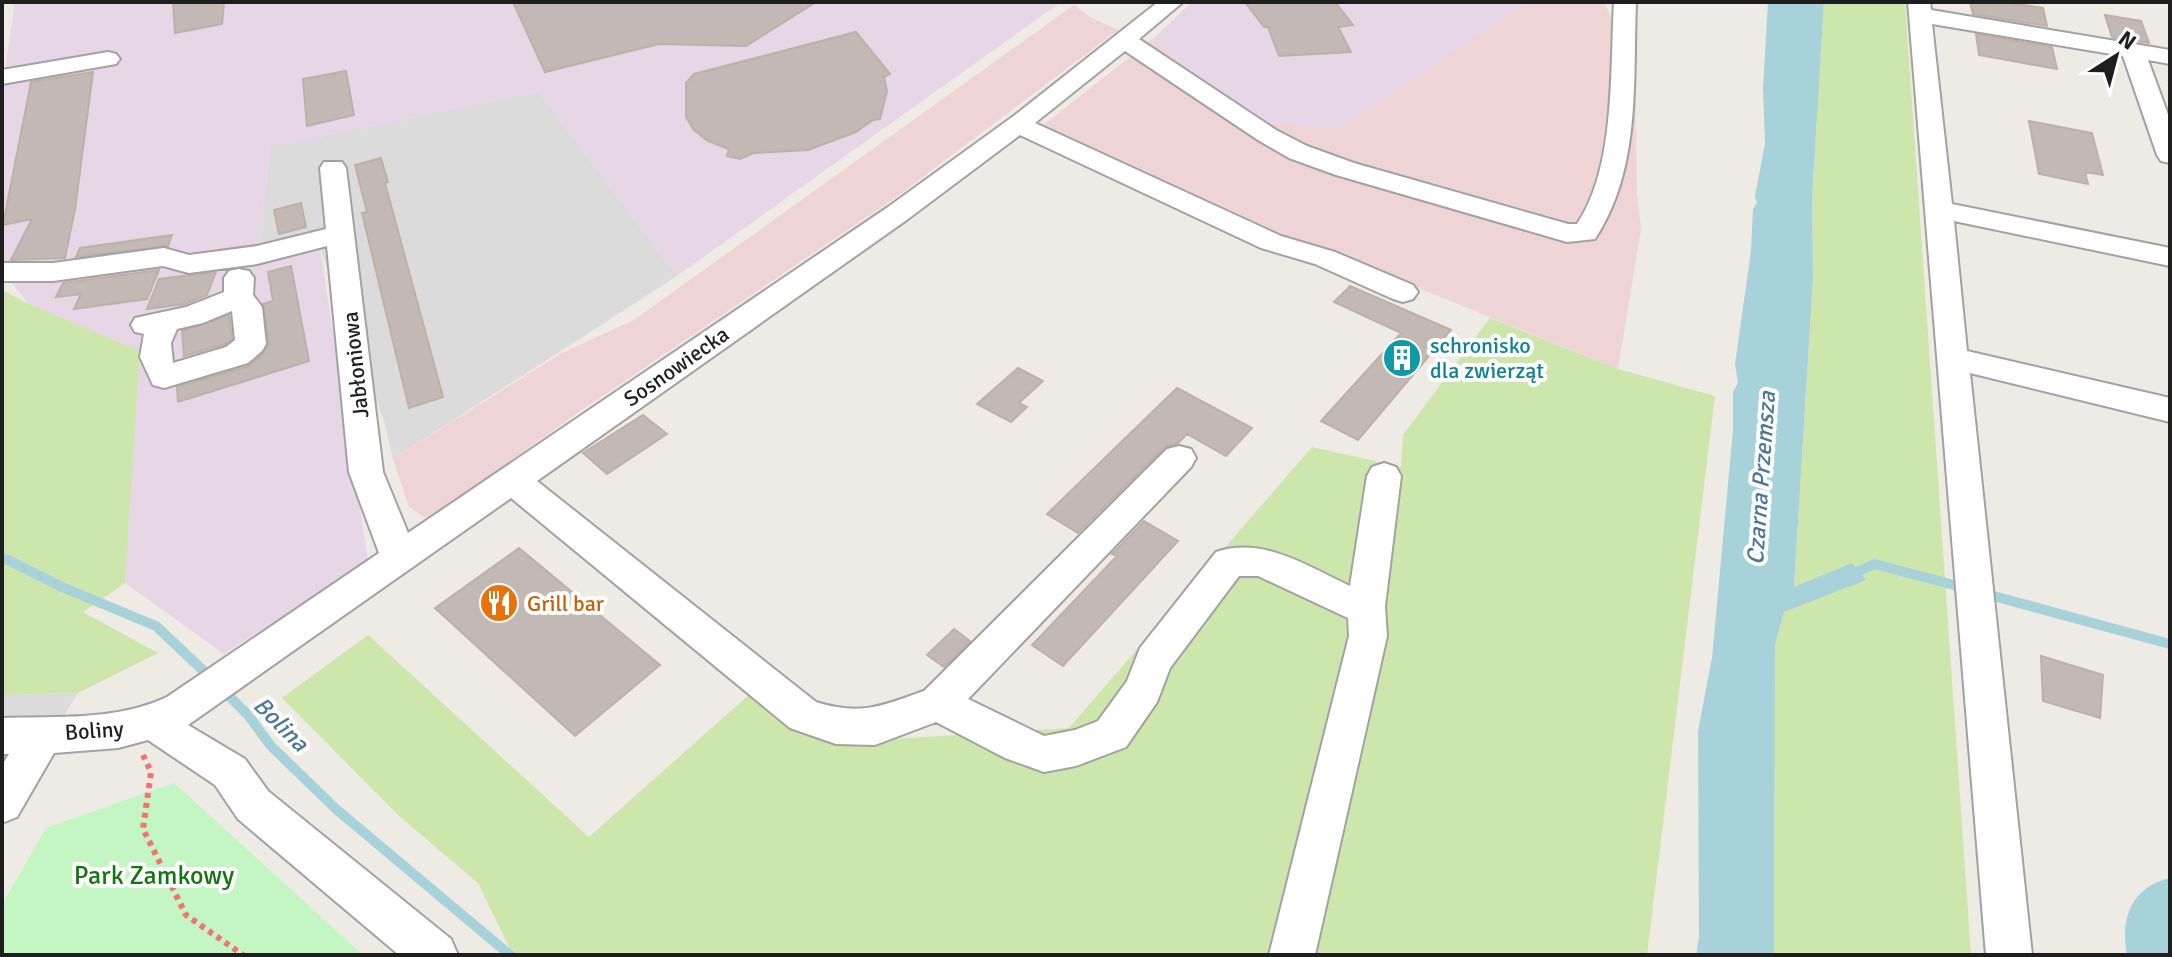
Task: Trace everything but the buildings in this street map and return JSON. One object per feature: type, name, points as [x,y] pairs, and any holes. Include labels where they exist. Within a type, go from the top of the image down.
[{"type":"street","points":[[1126,41],[1267,135],[1298,152],[1345,169],[1567,233],[1585,233],[1597,221],[1614,171],[1625,2]]},
{"type":"street","name":"Sosnowiecka","points":[[156,720],[246,663],[898,213],[1018,125],[1126,41],[1166,5]]},
{"type":"street","points":[[2009,955],[1919,8],[2170,57]]},
{"type":"street","points":[[2133,51],[2170,155]]},
{"type":"street","points":[[2,77],[108,59]]},
{"type":"street","points":[[1018,125],[1271,242],[1325,258],[1403,292]]},
{"type":"street","name":"Jabłoniowa","points":[[333,168],[366,472],[399,557]]},
{"type":"street","points":[[1939,210],[2170,257]]},
{"type":"street","points":[[2,272],[53,272],[164,257],[189,264],[250,256],[340,234]]},
{"type":"street","points":[[238,297],[206,311],[156,324],[157,367],[164,377],[237,355],[251,344],[247,307],[238,297],[240,273],[250,256]]},
{"type":"street","points":[[1953,358],[2170,410]]},
{"type":"street","points":[[511,479],[804,716],[836,726],[875,727],[938,703],[1179,458]]},
{"type":"street","points":[[1292,955],[1368,636],[1366,606],[1384,476]]},
{"type":"street","points":[[938,703],[992,732],[1044,754],[1076,748],[1112,734],[1143,690],[1154,660],[1229,562],[1262,562],[1350,603],[1366,606]]},
{"type":"street","points":[[156,720],[174,738],[230,772],[253,805],[435,955]]},
{"type":"street","name":"Boliny","points":[[2,736],[156,720]]},
{"type":"street","points":[[2,803],[43,734]]},
{"type":"path","points":[[156,720],[143,829],[186,915],[243,955]]},
{"type":"shaded area","points":[[15,2],[1061,2],[677,276],[539,92],[270,147],[257,266],[320,248],[368,561],[224,654],[125,583],[139,351],[29,304],[2,271],[2,92]]},
{"type":"shaded area","points":[[1192,2],[1529,2],[1340,129],[1273,125],[1204,83],[1153,39]]},
{"type":"shaded area","points":[[1529,2],[1604,2],[1635,68],[1637,194],[1641,229],[1618,369],[1320,248],[1229,218],[1037,130],[1153,39],[1204,83],[1430,67]]},
{"type":"shaded area","points":[[1074,5],[1090,17],[1118,30],[899,195],[573,416],[429,520],[409,507],[393,459],[560,354],[634,320]]},
{"type":"shaded area","points":[[539,92],[677,276],[393,459],[384,421],[320,248],[257,267],[270,147]]},
{"type":"shaded area","points":[[78,693],[2,818],[2,695]]},
{"type":"green space","points":[[1824,2],[1905,2],[1971,955],[1774,955],[1775,645],[1784,612],[1852,563],[1794,588],[1813,278],[1812,200]]},
{"type":"green space","points":[[2,290],[140,351],[125,583],[83,612],[158,653],[78,693],[2,695]]},
{"type":"green space","points":[[1490,318],[1618,369],[1715,396],[1647,955],[513,955],[478,883],[400,817],[282,698],[368,635],[589,837],[750,694],[842,742],[1069,728],[1312,447],[1401,467],[1403,435]]},
{"type":"green space","name":"Park Zamkowy","points":[[174,783],[363,955],[2,955],[2,905],[46,828]]},
{"type":"water","name":"Czarna Przemsza","points":[[1768,2],[1824,2],[1812,200],[1813,278],[1794,587],[1852,563],[1866,580],[1784,612],[1775,645],[1774,955],[1696,955],[1699,937],[1698,731],[1712,658],[1733,430],[1733,392],[1738,383],[1735,364],[1751,251],[1753,209],[1757,203],[1755,196],[1765,144],[1763,88]]},
{"type":"water","points":[[2170,878],[2170,955],[2127,955],[2125,929],[2131,906],[2146,889]]},
{"type":"waterway","name":"Bolina","points":[[2,557],[62,587],[156,626],[210,677]]},
{"type":"waterway","points":[[1852,574],[1875,564],[1965,588]]},
{"type":"waterway","points":[[1986,594],[2170,644]]},
{"type":"waterway","name":"Bolina","points":[[222,689],[248,715],[271,746],[336,809],[510,955]]},
{"type":"place","name":"schronisko dla zwierząt","points":[[1402,358]]},
{"type":"place","name":"Grill bar","points":[[499,603]]}]
